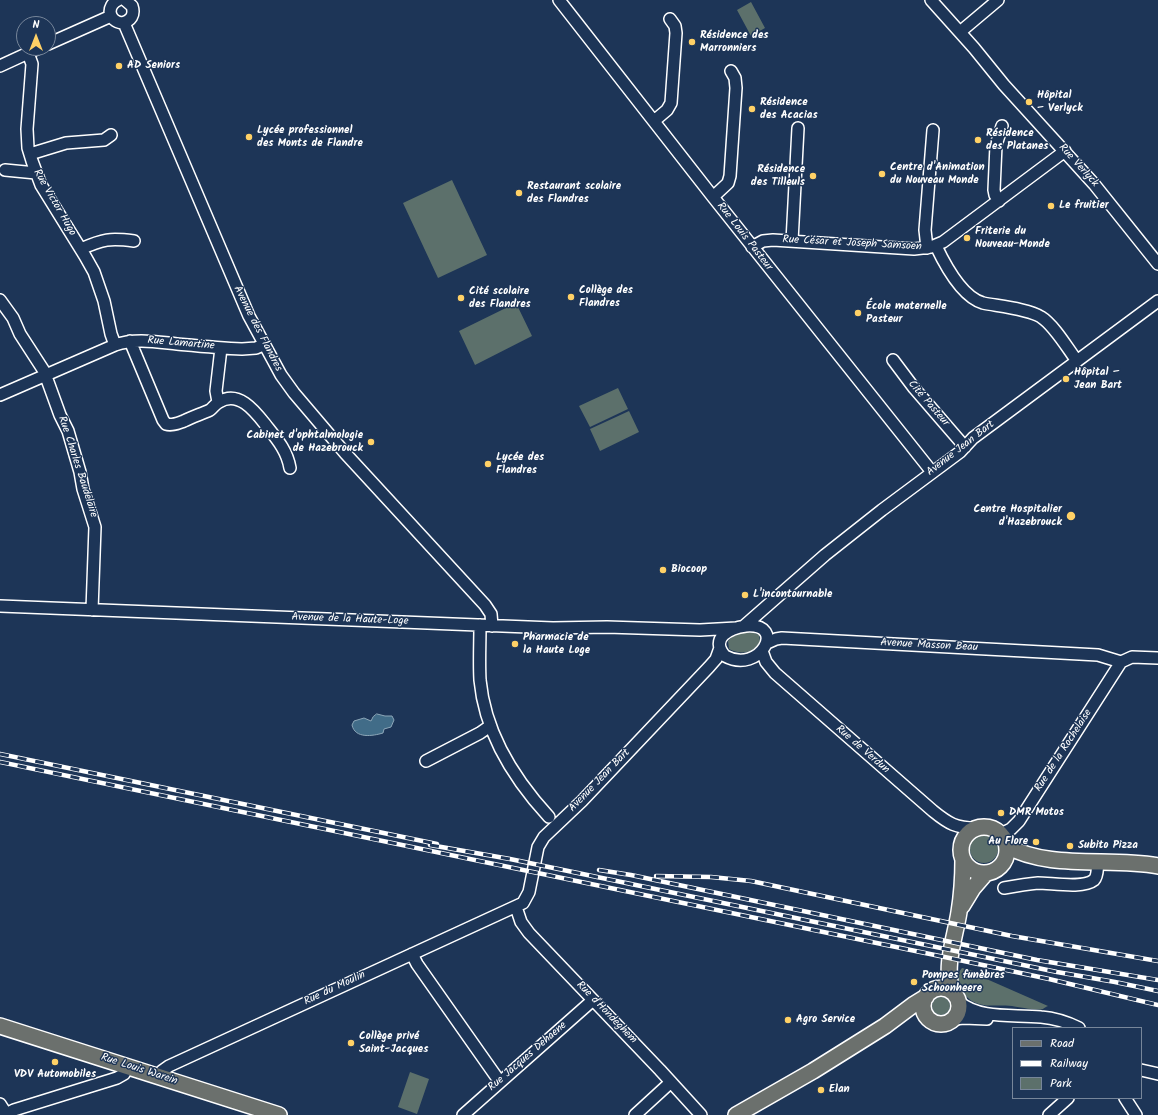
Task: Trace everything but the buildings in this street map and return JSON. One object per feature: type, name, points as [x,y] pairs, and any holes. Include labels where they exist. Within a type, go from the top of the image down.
[{"type":"main road","points":[[948,967],[956,997],[958,1012],[954,1019],[940,1024],[927,1017],[924,1007],[928,994],[948,967],[959,912],[963,876],[963,859],[961,850],[964,839],[969,832],[976,828],[990,827],[1004,840],[1024,854],[1054,859],[1156,865]]},
{"type":"main road","points":[[959,912],[970,892],[1006,856],[1004,840]]},
{"type":"main road","points":[[963,859],[971,869],[978,872],[993,870],[1021,861],[1054,859]]},
{"type":"main road","points":[[736,1115],[813,1071],[885,1026],[928,994],[942,988],[956,997]]},
{"type":"main road","points":[[885,1026],[909,1019],[927,1017]]},
{"type":"main road","name":"Rue Louis Warein","points":[[0,1026],[279,1115]]},
{"type":"main road","points":[[752,1115],[777,1099],[813,1071]]},
{"type":"street","name":"Rue Verlyck","points":[[931,0],[960,32],[1000,81],[1103,194],[1158,264]]},
{"type":"street","points":[[960,32],[998,0]]},
{"type":"street","points":[[124,1],[133,9],[133,15],[124,23],[117,22],[110,16],[110,8],[124,1]]},
{"type":"street","name":"Rue Louis Pasteur","points":[[565,2],[654,121],[752,247],[932,472]]},
{"type":"street","points":[[56,40],[110,16]]},
{"type":"street","points":[[654,121],[667,110],[671,103],[676,34],[675,26],[670,19]]},
{"type":"street","name":"Avenue des Flandres","points":[[124,23],[215,240],[249,316],[280,375],[351,458],[488,608],[492,626]]},
{"type":"street","points":[[0,66],[22,56]]},
{"type":"street","name":"Rue Victor Hugo","points":[[29,56],[32,64],[28,129],[30,154],[41,185],[81,249],[100,287],[115,345]]},
{"type":"street","points":[[713,197],[728,183],[730,176],[736,88],[736,78],[731,71]]},
{"type":"street","points":[[999,201],[994,190],[996,145],[1002,126]]},
{"type":"street","points":[[792,241],[798,128]]},
{"type":"street","points":[[933,130],[925,230],[931,247],[969,296],[978,302],[1031,313],[1043,318],[1051,326],[1077,361]]},
{"type":"street","points":[[30,154],[66,143],[104,140],[111,135]]},
{"type":"street","name":"Rue César et Joseph Samsoen","points":[[752,247],[758,243],[768,240],[910,248],[931,247],[955,234],[1065,151]]},
{"type":"street","points":[[5,170],[36,173]]},
{"type":"street","points":[[81,249],[105,240],[116,239],[134,241]]},
{"type":"street","name":"Rue Charles Baudelaire","points":[[0,300],[13,318],[20,334],[46,375],[68,431],[80,472],[83,489],[94,522],[95,537],[92,610]]},
{"type":"street","name":"Avenue Jean Bart","points":[[740,627],[770,604],[825,555],[960,452],[973,438],[1158,301]]},
{"type":"street","points":[[130,342],[166,424],[174,424],[194,416],[211,409],[218,402],[227,399],[241,401],[249,406],[283,446],[288,457],[290,468]]},
{"type":"street","name":"Rue Lamartine","points":[[46,375],[115,345],[130,342],[151,342],[247,350],[263,345]]},
{"type":"street","points":[[218,402],[216,391],[220,348]]},
{"type":"street","name":"Cité Pasteur","points":[[893,360],[914,388],[965,447]]},
{"type":"street","points":[[0,395],[46,375]]},
{"type":"street","points":[[764,630],[754,626],[740,627],[725,633],[720,645],[725,656],[734,659],[749,659],[764,647],[767,637],[764,630],[764,619],[770,604]]},
{"type":"street","name":"Avenue de la Haute-Loge","points":[[0,606],[492,626],[700,630],[740,627]]},
{"type":"street","points":[[480,625],[480,681],[490,726],[501,752],[521,785],[549,817]]},
{"type":"street","name":"Avenue de la Haute-Loge","points":[[700,630],[714,635],[720,645]]},
{"type":"street","name":"Avenue Masson Beau","points":[[764,647],[776,639],[782,638],[1093,655],[1121,662],[1132,657],[1158,658]]},
{"type":"street","name":"Avenue Jean Bart","points":[[516,907],[523,903],[527,898],[538,850],[544,837],[582,801],[709,667],[716,659],[720,645]]},
{"type":"street","name":"Rue de Verdun","points":[[764,647],[766,662],[775,673],[933,812],[953,826],[976,828]]},
{"type":"street","points":[[1093,655],[1103,662],[1110,679]]},
{"type":"street","name":"Avenue Jean Bart","points":[[709,667],[720,662],[734,659]]},
{"type":"street","name":"Rue de la Rochelaise","points":[[1004,840],[1019,821],[1121,662]]},
{"type":"street","points":[[426,761],[480,733],[490,726]]},
{"type":"street","points":[[1004,888],[1034,884],[1087,883],[1096,877],[1098,862]]},
{"type":"street","name":"Rue du Moulin","points":[[159,1076],[166,1068],[516,907]]},
{"type":"street","name":"Rue d'Hondeghem","points":[[516,907],[520,919],[526,929],[701,1115]]},
{"type":"street","points":[[412,954],[417,964],[500,1082]]},
{"type":"street","points":[[956,997],[968,1008],[980,1012],[1045,1017],[1076,1027]]},
{"type":"street","name":"Rue Jacques Dehaene","points":[[463,1115],[594,1000]]},
{"type":"street","points":[[954,1019],[969,1018],[1038,1022],[1058,1027]]},
{"type":"street","points":[[0,1104],[6,1115],[117,1078],[124,1074],[128,1067]]},
{"type":"street","points":[[1142,1070],[1158,1074]]},
{"type":"street","points":[[635,1115],[671,1082]]},
{"type":"street","points":[[1049,1115],[1067,1099]]},
{"type":"street","points":[[1126,1099],[1136,1115]]},
{"type":"green space","points":[[751,2],[765,28],[751,36],[737,10]]},
{"type":"green space","points":[[452,180],[487,255],[438,278],[403,203]]},
{"type":"green space","points":[[516,303],[532,336],[475,365],[459,331]]},
{"type":"green space","points":[[618,388],[628,409],[590,427],[579,406]]},
{"type":"green space","points":[[629,411],[639,432],[600,451],[590,429]]},
{"type":"green space","points":[[743,633],[754,633],[759,635],[760,641],[755,649],[742,653],[729,649],[728,641],[733,636]]},
{"type":"green space","points":[[984,835],[994,839],[998,849],[994,859],[984,863],[974,859],[970,849],[974,839]]},
{"type":"green space","points":[[962,968],[981,973],[982,977],[1048,1006],[1037,1010],[1012,1006],[983,1005],[977,1003],[965,995],[959,986],[958,978]]},
{"type":"green space","points":[[941,997],[947,1000],[950,1006],[947,1012],[941,1015],[935,1012],[932,1006],[935,1000]]},
{"type":"green space","points":[[410,1072],[429,1079],[417,1114],[398,1107]]},
{"type":"water","points":[[377,714],[392,716],[394,720],[391,727],[384,729],[383,733],[374,735],[357,733],[352,725],[354,721],[364,718],[371,721]]},
{"type":"railway","points":[[0,754],[437,844]]},
{"type":"railway","points":[[0,762],[959,960],[1049,979],[1158,1005]]},
{"type":"railway","points":[[430,845],[510,859],[1057,972],[1158,991]]},
{"type":"railway","points":[[599,870],[631,875],[1037,960],[1158,980]]},
{"type":"railway","points":[[656,876],[711,877],[751,881],[1012,936],[1158,961]]},
{"type":"place","name":"Résidence des Marronniers","points":[[692,42]]},
{"type":"place","name":"AD Seniors","points":[[119,66]]},
{"type":"place","name":"Hôpital – Verlyck","points":[[1029,102]]},
{"type":"place","name":"Résidence des Acacias","points":[[752,109]]},
{"type":"place","name":"Lycée professionnel des Monts de Flandre","points":[[249,137]]},
{"type":"place","name":"Résidence des Platanes","points":[[978,140]]},
{"type":"place","name":"Centre d'Animation du Nouveau Monde","points":[[882,174]]},
{"type":"place","name":"Résidence des Tilleuls","points":[[813,176]]},
{"type":"place","name":"Restaurant scolaire des Flandres","points":[[519,193]]},
{"type":"place","name":"Le fruitier","points":[[1051,206]]},
{"type":"place","name":"Friterie du Nouveau-Monde","points":[[967,238]]},
{"type":"place","name":"Collège des Flandres","points":[[571,297]]},
{"type":"place","name":"Cité scolaire des Flandres","points":[[461,298]]},
{"type":"place","name":"École maternelle Pasteur","points":[[858,313]]},
{"type":"place","name":"Hôpital – Jean Bart","points":[[1066,379]]},
{"type":"place","name":"Cabinet d'ophtalmologie de Hazebrouck","points":[[371,442]]},
{"type":"place","name":"Lycée des Flandres","points":[[488,464]]},
{"type":"place","name":"Centre Hospitalier d'Hazebrouck","points":[[1071,516]]},
{"type":"place","name":"Biocoop","points":[[663,570]]},
{"type":"place","name":"L'incontournable","points":[[745,595]]},
{"type":"place","name":"Pharmacie de la Haute Loge","points":[[515,644]]},
{"type":"place","name":"DMR Motos","points":[[1001,813]]},
{"type":"place","name":"Au Flore","points":[[1036,842]]},
{"type":"place","name":"Subito Pizza","points":[[1070,846]]},
{"type":"place","name":"Pompes funèbres Schoonheere","points":[[914,982]]},
{"type":"place","name":"Agro Service","points":[[788,1020]]},
{"type":"place","name":"Collège privé Saint-Jacques","points":[[351,1043]]},
{"type":"place","name":"VDV Automobiles","points":[[55,1062]]},
{"type":"place","name":"Elan","points":[[821,1090]]}]
